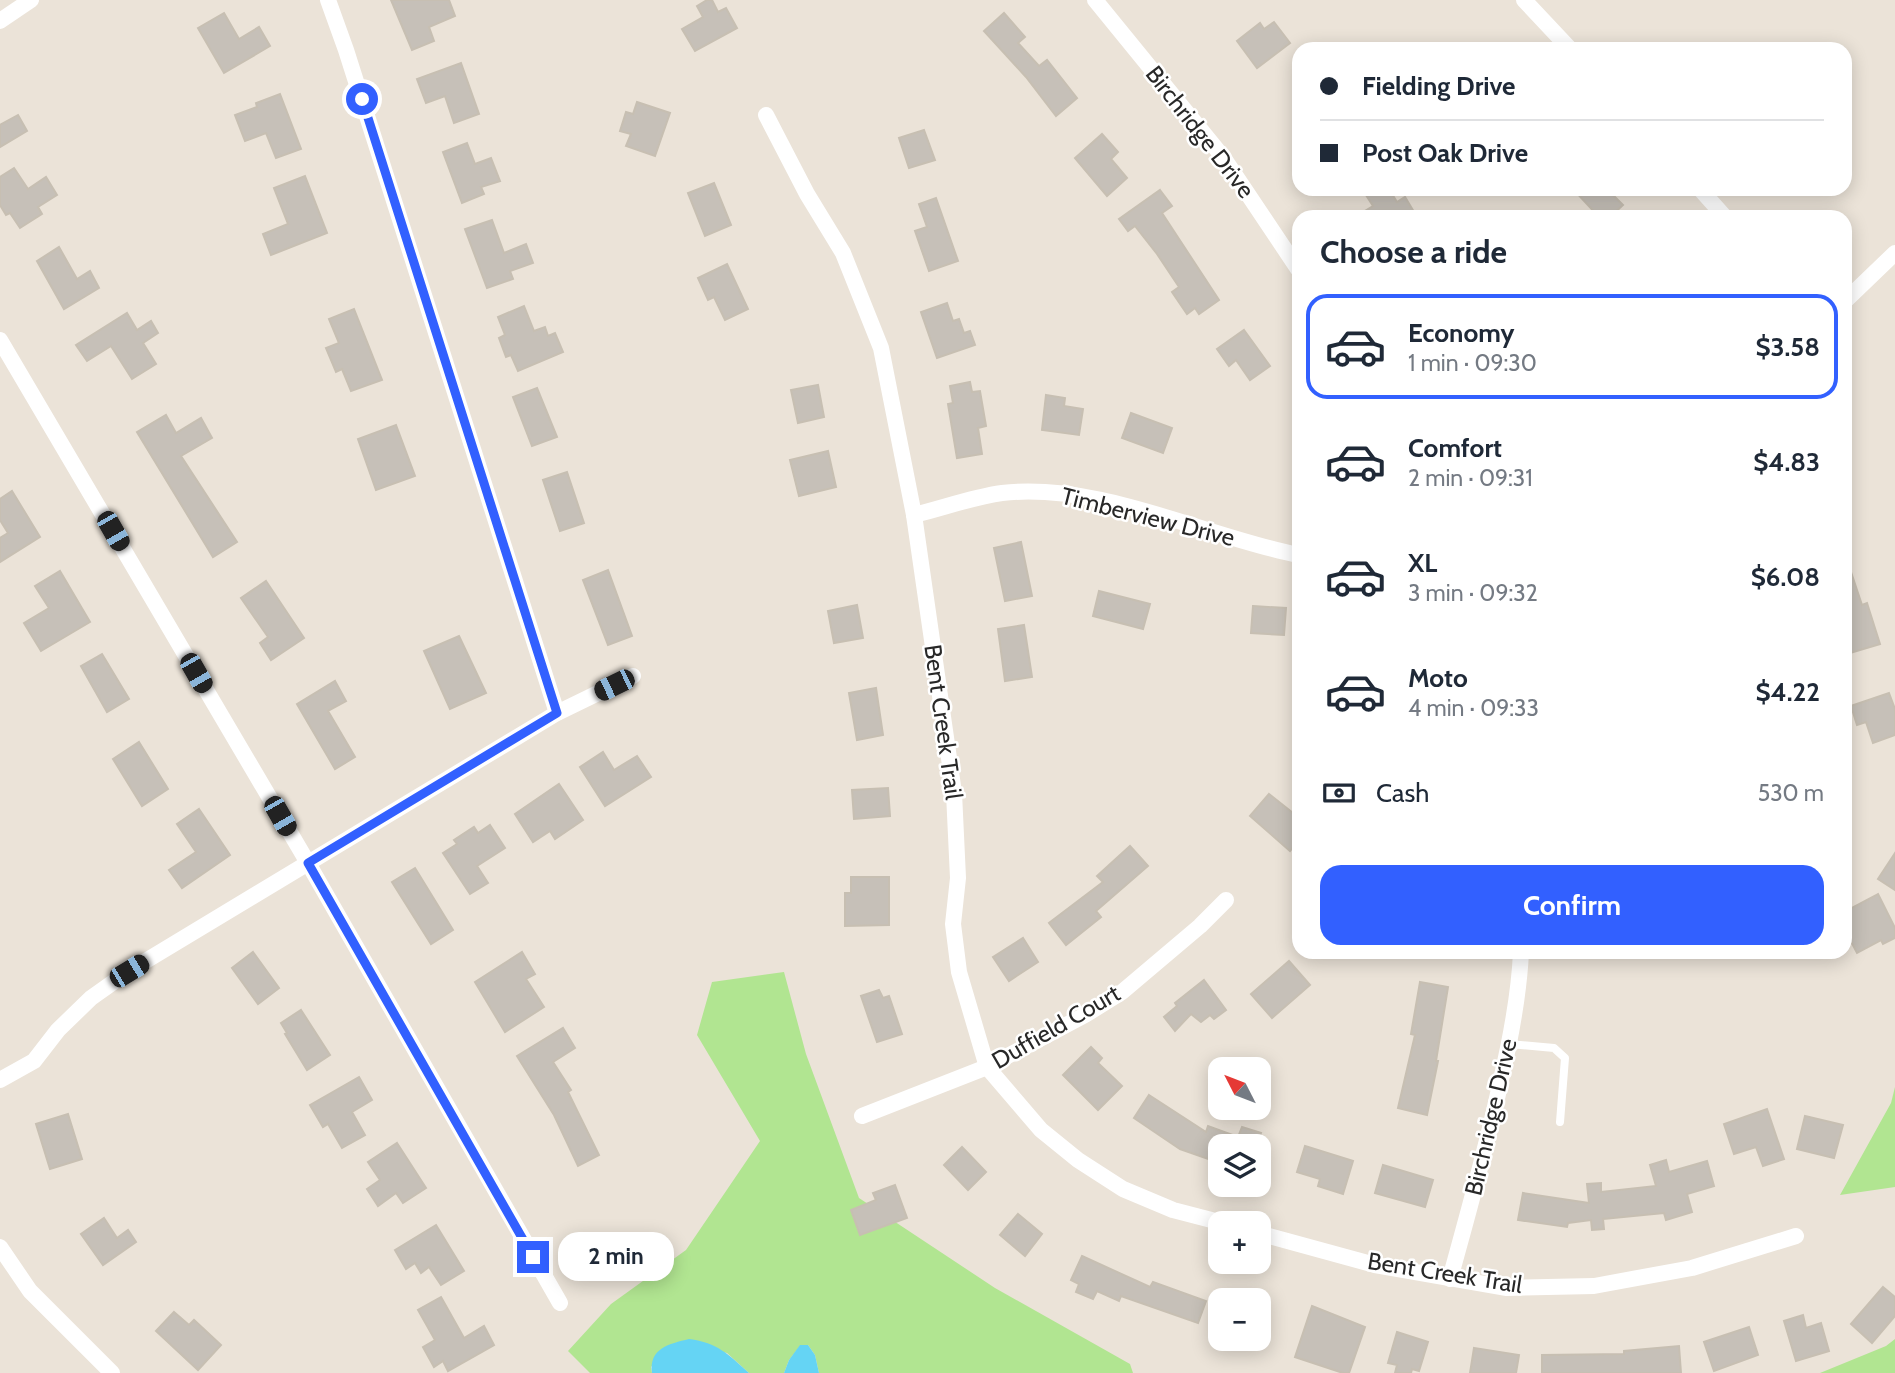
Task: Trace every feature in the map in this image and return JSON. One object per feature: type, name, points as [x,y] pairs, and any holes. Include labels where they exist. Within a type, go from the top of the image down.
[{"type":"street","points":[[0,21],[31,0]]},
{"type":"street","points":[[328,0],[557,713]]},
{"type":"street","name":"Birchridge Drive","points":[[1095,0],[1223,157],[1292,260]]},
{"type":"street","points":[[1524,0],[1563,42]]},
{"type":"street","name":"Bent Creek Trail","points":[[766,114],[807,194],[844,253],[881,348],[914,515],[954,793],[958,878],[953,924],[959,972],[987,1067],[1041,1130],[1078,1160],[1123,1189],[1173,1210],[1208,1219]]},
{"type":"street","points":[[1706,196],[1720,210]]},
{"type":"street","points":[[1852,294],[1895,253]]},
{"type":"street","points":[[0,340],[308,863],[560,1303]]},
{"type":"street","name":"Timberview Drive","points":[[914,515],[1002,493],[1057,493],[1112,503],[1292,554]]},
{"type":"street","points":[[0,1080],[34,1061],[58,1030],[91,998],[129,971],[557,713],[634,676]]},
{"type":"street","name":"Duffield Court","points":[[862,1115],[987,1067],[1085,1015],[1122,992],[1200,926],[1226,900]]},
{"type":"street","name":"Birchridge Drive","points":[[1450,1279],[1487,1145],[1520,993],[1521,959]]},
{"type":"street","name":"Bent Creek Trail","points":[[1271,1237],[1376,1265],[1507,1288],[1594,1286],[1692,1268],[1796,1236]]},
{"type":"street","points":[[0,1247],[30,1292],[102,1370]]},
{"type":"lane","points":[[1509,1044],[1554,1048],[1565,1058],[1560,1122]]},
{"type":"green space","points":[[784,972],[806,1054],[859,1198],[995,1288],[1130,1364],[1133,1373],[819,1373],[815,1355],[808,1345],[801,1345],[789,1360],[784,1373],[749,1373],[727,1353],[678,1342],[670,1346],[651,1367],[652,1373],[590,1373],[568,1351],[611,1304],[686,1250],[760,1141],[697,1035],[712,982]]},
{"type":"green space","points":[[1895,1087],[1895,1187],[1840,1195],[1891,1103]]},
{"type":"green space","points":[[1895,1339],[1895,1373],[1820,1373],[1886,1346]]},
{"type":"water","points":[[689,1339],[715,1347],[749,1373],[652,1373],[654,1358],[662,1348]]},
{"type":"water","points":[[800,1345],[808,1345],[815,1355],[819,1373],[784,1373],[789,1360]]},
{"type":"building","points":[[391,0],[449,0],[455,16],[429,27],[434,41],[412,50]]},
{"type":"building","points":[[712,0],[718,12],[726,8],[737,28],[695,51],[682,29],[703,17],[697,6]]},
{"type":"building","points":[[224,13],[239,39],[259,27],[270,46],[224,73],[198,28]]},
{"type":"building","points":[[1004,13],[1025,37],[1018,43],[1039,66],[1047,60],[1077,98],[1056,116],[1026,77],[984,31]]},
{"type":"building","points":[[1274,22],[1290,43],[1257,68],[1237,41],[1260,23],[1264,29]]},
{"type":"building","points":[[461,63],[479,114],[454,123],[445,96],[426,103],[417,79]]},
{"type":"building","points":[[280,94],[301,149],[276,158],[266,133],[245,141],[235,115]]},
{"type":"building","points":[[637,102],[670,113],[655,156],[626,146],[631,134],[620,131],[626,112],[633,114]]},
{"type":"building","points":[[18,115],[27,131],[0,147],[0,125]]},
{"type":"building","points":[[924,130],[935,160],[909,168],[899,138]]},
{"type":"building","points":[[1102,134],[1118,152],[1111,159],[1127,178],[1107,196],[1075,158]]},
{"type":"building","points":[[467,143],[475,164],[491,158],[500,181],[481,187],[484,194],[462,203],[443,152]]},
{"type":"building","points":[[14,168],[28,189],[46,177],[57,195],[38,207],[42,214],[20,228],[10,213],[6,215],[0,205],[0,177]]},
{"type":"building","points":[[305,176],[327,233],[271,255],[263,234],[288,224],[274,188]]},
{"type":"building","points":[[714,183],[731,225],[705,236],[688,193]]},
{"type":"building","points":[[1160,190],[1172,206],[1162,213],[1219,300],[1199,314],[1195,308],[1187,314],[1172,292],[1179,287],[1157,254],[1135,226],[1128,231],[1119,219]]},
{"type":"building","points":[[1367,196],[1393,196],[1397,202],[1405,197],[1413,210],[1366,210],[1373,206]]},
{"type":"building","points":[[1580,196],[1614,196],[1623,205],[1618,210],[1592,210]]},
{"type":"building","points":[[936,198],[958,261],[929,271],[915,231],[927,227],[919,204]]},
{"type":"building","points":[[492,220],[504,253],[526,244],[533,263],[510,271],[513,279],[487,288],[465,229]]},
{"type":"building","points":[[59,247],[77,279],[90,271],[99,288],[64,309],[37,261]]},
{"type":"building","points":[[727,264],[748,309],[725,320],[714,297],[708,300],[698,278]]},
{"type":"building","points":[[947,303],[953,321],[959,319],[964,333],[970,331],[975,345],[937,358],[921,312]]},
{"type":"building","points":[[524,306],[534,331],[545,327],[548,336],[555,333],[563,352],[518,371],[511,355],[506,357],[499,338],[505,335],[498,317]]},
{"type":"building","points":[[354,309],[382,380],[351,391],[342,369],[336,372],[326,348],[339,343],[329,319]]},
{"type":"building","points":[[127,313],[137,330],[151,321],[158,333],[143,343],[156,364],[132,379],[111,346],[87,361],[76,345]]},
{"type":"building","points":[[1244,330],[1270,366],[1250,380],[1236,360],[1229,366],[1217,349]]},
{"type":"building","points":[[970,382],[972,392],[980,391],[986,426],[978,428],[982,454],[957,458],[948,404],[953,403],[950,386]]},
{"type":"building","points":[[818,385],[824,417],[798,423],[791,390]]},
{"type":"building","points":[[537,388],[557,437],[532,446],[513,397]]},
{"type":"building","points":[[1046,395],[1065,398],[1064,406],[1083,409],[1079,435],[1042,430]]},
{"type":"building","points":[[1131,413],[1172,428],[1163,453],[1122,438]]},
{"type":"building","points":[[166,415],[176,433],[201,418],[212,438],[181,456],[237,542],[213,557],[137,432]]},
{"type":"building","points":[[396,425],[415,476],[376,490],[358,439]]},
{"type":"building","points":[[828,451],[836,487],[799,496],[790,460]]},
{"type":"building","points":[[567,472],[584,523],[560,531],[543,480]]},
{"type":"building","points":[[12,491],[40,537],[0,562],[0,538],[8,533],[0,520],[0,499]]},
{"type":"building","points":[[1021,542],[1032,596],[1005,601],[994,548]]},
{"type":"building","points":[[608,570],[632,636],[608,645],[583,580]]},
{"type":"building","points":[[60,571],[90,622],[41,651],[24,623],[49,608],[35,586]]},
{"type":"building","points":[[1852,575],[1862,605],[1867,603],[1880,644],[1852,652]]},
{"type":"building","points":[[266,581],[304,638],[271,660],[260,643],[268,637],[241,598]]},
{"type":"building","points":[[1099,591],[1150,604],[1143,629],[1093,616]]},
{"type":"building","points":[[857,605],[863,638],[834,643],[828,611]]},
{"type":"building","points":[[1253,606],[1286,608],[1284,635],[1251,633]]},
{"type":"building","points":[[1024,625],[1032,677],[1005,681],[998,629]]},
{"type":"building","points":[[459,636],[486,693],[450,709],[424,651]]},
{"type":"building","points":[[102,654],[129,699],[107,712],[81,666]]},
{"type":"building","points":[[335,681],[346,701],[328,711],[355,757],[335,769],[297,704]]},
{"type":"building","points":[[876,688],[883,735],[857,740],[849,693]]},
{"type":"building","points":[[1889,693],[1895,709],[1895,735],[1873,743],[1866,722],[1857,725],[1852,706]]},
{"type":"building","points":[[139,742],[168,789],[142,806],[113,759]]},
{"type":"building","points":[[603,752],[614,770],[637,756],[651,777],[605,806],[580,767]]},
{"type":"building","points":[[559,784],[583,820],[555,839],[550,831],[533,842],[515,814]]},
{"type":"building","points":[[888,788],[890,816],[854,819],[852,790]]},
{"type":"building","points":[[1269,794],[1292,812],[1290,851],[1250,816]]},
{"type":"building","points":[[199,809],[230,855],[182,888],[169,870],[196,852],[177,824]]},
{"type":"building","points":[[490,825],[505,848],[477,866],[488,883],[470,894],[443,853],[457,844],[454,840],[474,827],[478,833]]},
{"type":"building","points":[[1130,846],[1148,866],[1096,911],[1101,917],[1066,945],[1049,923],[1103,882],[1097,876]]},
{"type":"building","points":[[1895,853],[1895,890],[1878,879]]},
{"type":"building","points":[[415,868],[453,930],[431,944],[392,882]]},
{"type":"building","points":[[851,877],[889,877],[889,925],[845,926],[845,893],[851,893]]},
{"type":"building","points":[[1878,894],[1895,928],[1895,938],[1883,944],[1881,940],[1857,953],[1852,943],[1852,908]]},
{"type":"building","points":[[1023,938],[1038,962],[1009,981],[993,957]]},
{"type":"building","points":[[253,952],[279,988],[258,1004],[232,968]]},
{"type":"building","points":[[522,952],[535,974],[526,979],[544,1007],[505,1032],[475,982]]},
{"type":"building","points":[[1289,961],[1310,985],[1272,1018],[1251,994]]},
{"type":"building","points":[[1204,980],[1226,1010],[1214,1019],[1210,1015],[1201,1022],[1191,1014],[1175,1031],[1164,1017],[1177,1006],[1175,1003]]},
{"type":"building","points":[[1420,982],[1448,987],[1438,1061],[1427,1115],[1398,1108],[1415,1035],[1411,1034]]},
{"type":"building","points":[[879,990],[883,998],[889,996],[902,1034],[877,1042],[861,996]]},
{"type":"building","points":[[301,1010],[330,1055],[307,1070],[281,1023]]},
{"type":"building","points":[[563,1028],[575,1048],[553,1062],[571,1090],[568,1092],[599,1155],[578,1166],[554,1115],[517,1056]]},
{"type":"building","points":[[1091,1047],[1102,1058],[1098,1063],[1122,1086],[1098,1110],[1063,1075]]},
{"type":"building","points":[[359,1077],[372,1100],[352,1112],[365,1135],[342,1148],[328,1124],[323,1127],[310,1105]]},
{"type":"building","points":[[1149,1095],[1206,1132],[1208,1126],[1230,1134],[1208,1134],[1208,1159],[1180,1149],[1134,1118]]},
{"type":"building","points":[[1767,1109],[1784,1159],[1763,1166],[1756,1147],[1734,1154],[1724,1124]]},
{"type":"building","points":[[68,1114],[82,1159],[50,1169],[36,1124]]},
{"type":"building","points":[[1805,1116],[1843,1125],[1834,1158],[1797,1149]]},
{"type":"building","points":[[1242,1127],[1261,1134],[1239,1134]]},
{"type":"building","points":[[397,1143],[426,1188],[403,1203],[396,1193],[378,1206],[367,1189],[380,1180],[368,1162]]},
{"type":"building","points":[[1305,1146],[1353,1161],[1343,1194],[1318,1186],[1320,1179],[1297,1172]]},
{"type":"building","points":[[962,1147],[986,1172],[968,1190],[944,1165]]},
{"type":"building","points":[[1666,1160],[1669,1172],[1707,1161],[1714,1186],[1687,1194],[1692,1212],[1666,1220],[1664,1213],[1603,1219],[1604,1229],[1592,1230],[1591,1220],[1568,1223],[1567,1227],[1518,1220],[1523,1193],[1589,1203],[1587,1184],[1601,1183],[1601,1192],[1656,1186],[1650,1165]]},
{"type":"building","points":[[1383,1165],[1433,1180],[1425,1207],[1375,1193]]},
{"type":"building","points":[[895,1185],[907,1218],[860,1235],[851,1210],[876,1200],[873,1193]]},
{"type":"building","points":[[1018,1214],[1042,1234],[1025,1256],[1000,1235]]},
{"type":"building","points":[[104,1218],[117,1238],[128,1230],[136,1242],[103,1265],[81,1234]]},
{"type":"building","points":[[436,1225],[464,1271],[441,1285],[429,1267],[421,1273],[415,1263],[406,1269],[395,1250]]},
{"type":"building","points":[[1082,1256],[1150,1287],[1153,1282],[1206,1301],[1198,1323],[1121,1296],[1119,1301],[1097,1291],[1093,1299],[1076,1292],[1079,1284],[1071,1280]]},
{"type":"building","points":[[1883,1287],[1895,1297],[1895,1316],[1872,1343],[1851,1324]]},
{"type":"building","points":[[441,1297],[464,1338],[484,1326],[494,1345],[448,1371],[443,1361],[434,1367],[423,1347],[435,1340],[418,1310]]},
{"type":"building","points":[[1312,1306],[1365,1327],[1349,1373],[1295,1357]]},
{"type":"building","points":[[174,1312],[189,1325],[194,1320],[221,1345],[198,1370],[156,1331]]},
{"type":"building","points":[[1803,1315],[1806,1328],[1821,1323],[1829,1351],[1796,1361],[1784,1321]]},
{"type":"building","points":[[1749,1327],[1758,1355],[1714,1371],[1704,1342]]},
{"type":"building","points":[[1397,1332],[1428,1342],[1419,1371],[1412,1369],[1411,1373],[1395,1373],[1397,1365],[1388,1363]]},
{"type":"building","points":[[1679,1346],[1681,1373],[1542,1373],[1542,1355],[1624,1354],[1624,1351]]},
{"type":"building","points":[[1474,1348],[1519,1355],[1516,1373],[1470,1373]]},
{"type":"route","points":[[362,99],[557,713],[308,863],[533,1257]]}]
